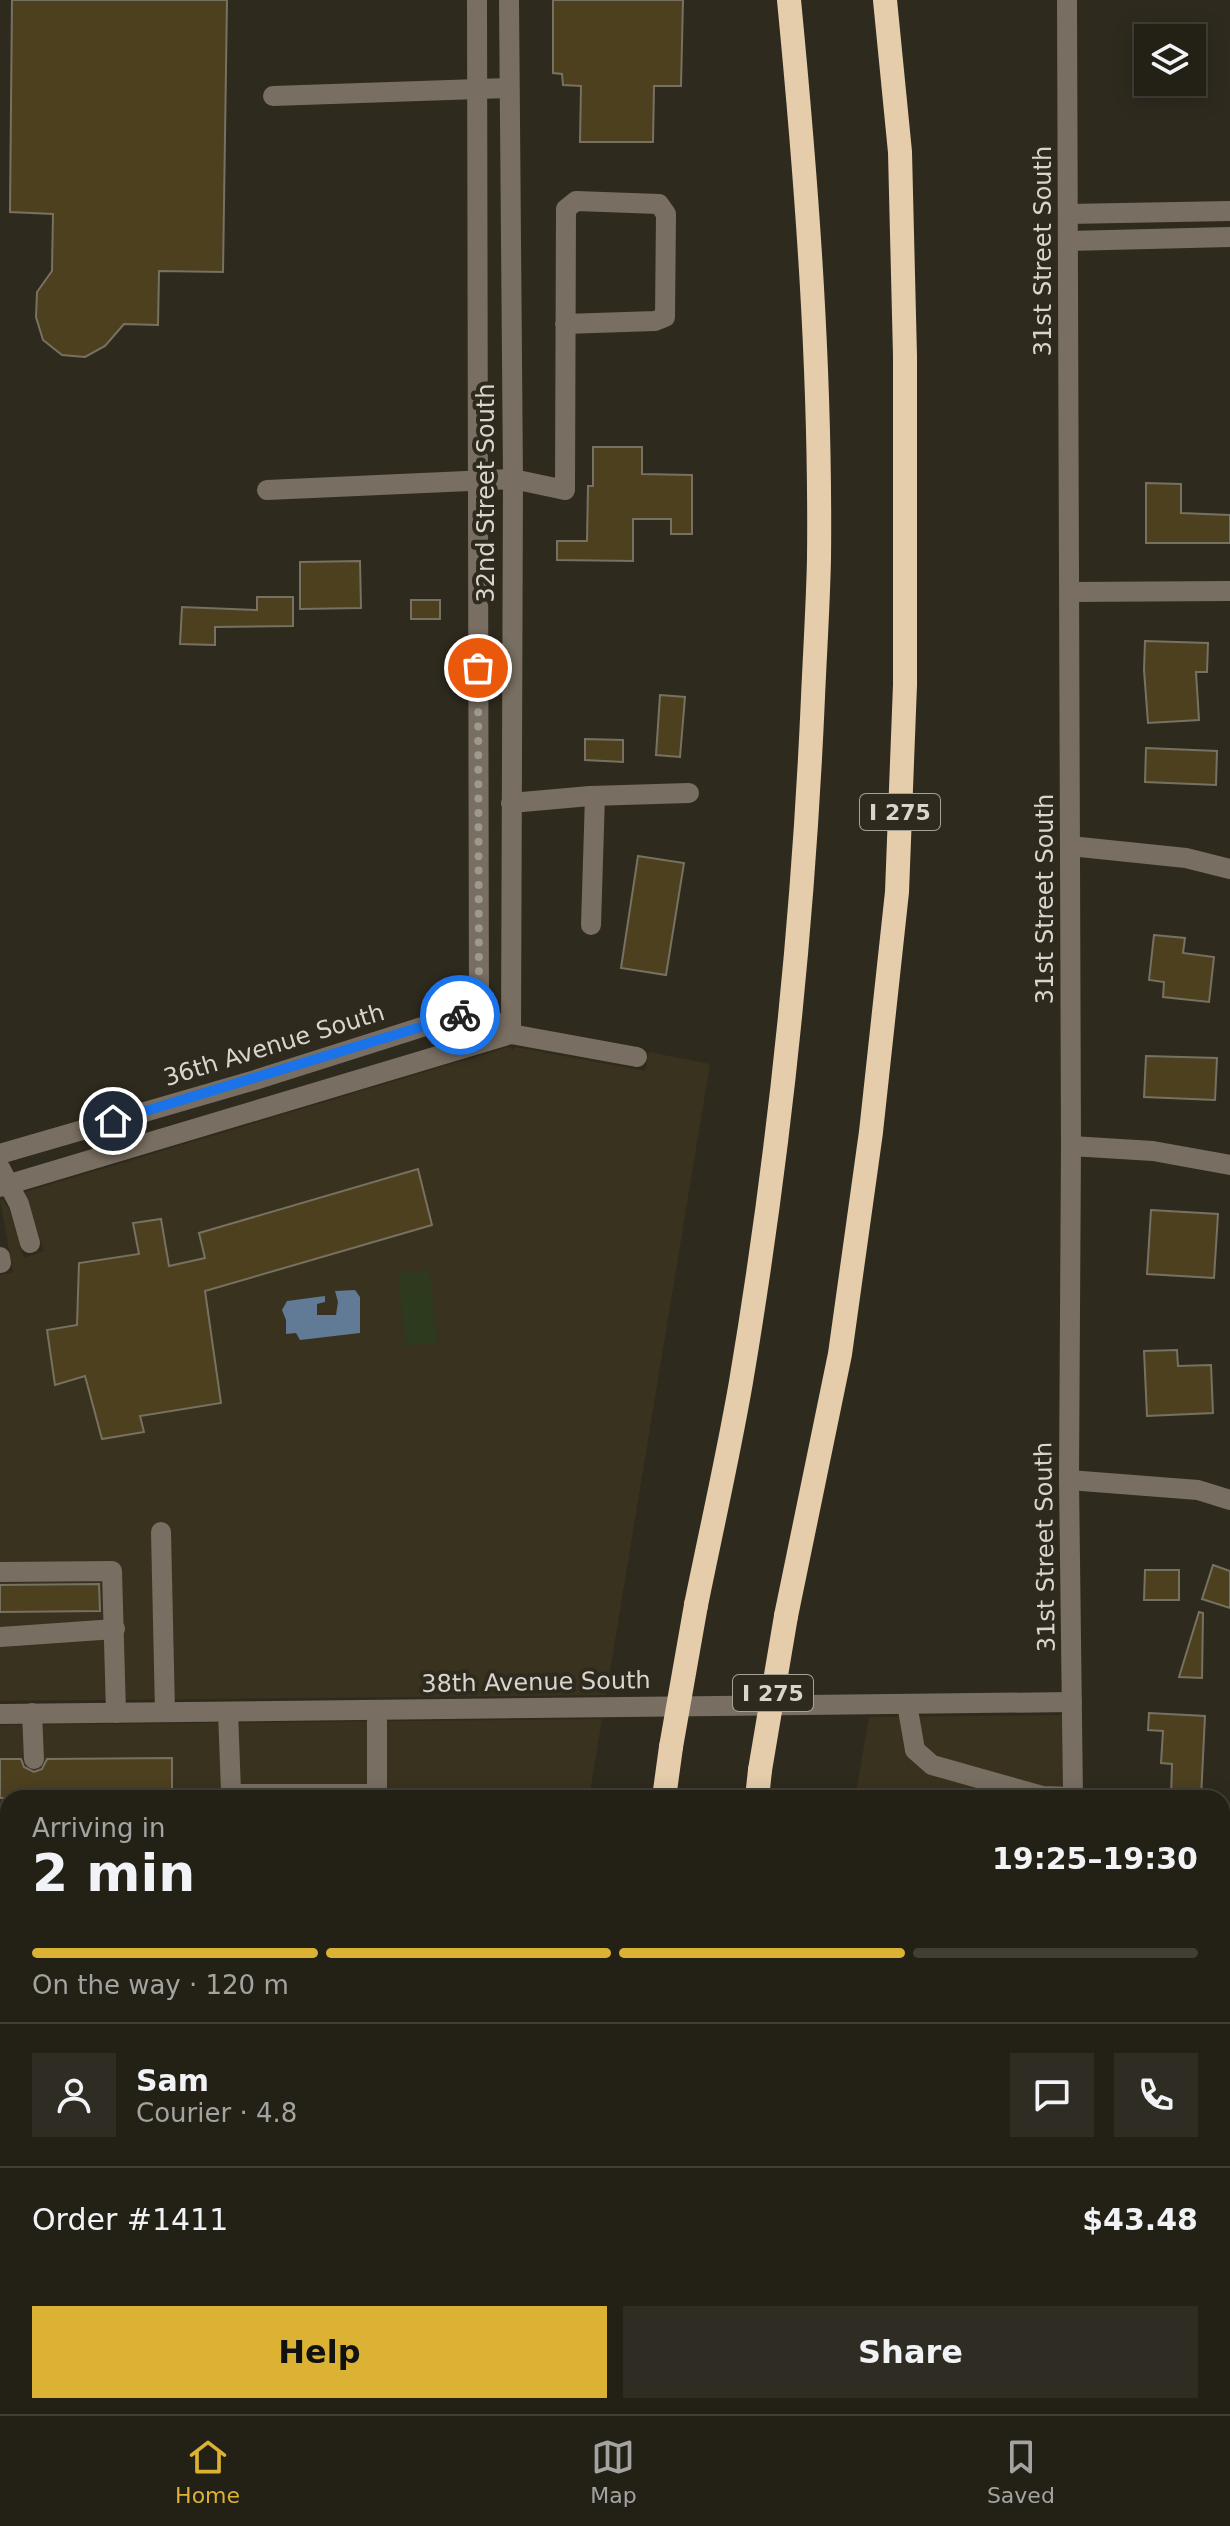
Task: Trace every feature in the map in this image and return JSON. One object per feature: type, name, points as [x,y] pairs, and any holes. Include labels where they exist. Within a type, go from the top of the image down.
[{"type":"highway","points":[[665,1790],[696,1605],[740,1386],[769,1203],[792,999],[808,803],[819,560],[816,361],[803,142],[789,0]]},
{"type":"highway","name":"I 275","points":[[758,1790],[786,1616],[840,1354],[871,1132],[897,892],[905,685],[905,356],[900,152],[885,0]]},
{"type":"street","name":"32nd Street South","points":[[477,0],[479,1009]]},
{"type":"street","name":"32nd Street South","points":[[509,0],[513,479],[511,1034]]},
{"type":"street","name":"31st Street South","points":[[1067,0],[1071,1146],[1069,1480],[1073,1790]]},
{"type":"street","points":[[273,96],[508,88]]},
{"type":"street","points":[[267,490],[513,479],[565,490],[565,324],[566,209],[576,201],[659,204],[666,214],[665,317],[655,321],[565,324]]},
{"type":"street","points":[[1068,214],[1230,211]]},
{"type":"street","points":[[1068,241],[1230,237]]},
{"type":"street","points":[[1070,592],[1230,591]]},
{"type":"street","points":[[511,803],[689,793]]},
{"type":"street","points":[[591,925],[595,796]]},
{"type":"street","points":[[1070,846],[1186,858],[1230,869]]},
{"type":"street","points":[[479,1009],[511,1034]]},
{"type":"street","name":"36th Avenue South","points":[[0,1154],[255,1080],[479,1009]]},
{"type":"street","points":[[30,1243],[19,1204],[3,1180],[269,1108],[511,1034],[637,1057]]},
{"type":"street","points":[[255,1080],[269,1108]]},
{"type":"street","points":[[1071,1146],[1153,1151],[1230,1165]]},
{"type":"street","points":[[0,1257],[1,1263]]},
{"type":"street","points":[[1069,1480],[1198,1490],[1230,1500]]},
{"type":"street","points":[[161,1532],[165,1712]]},
{"type":"street","points":[[0,1572],[112,1571],[116,1713]]},
{"type":"street","points":[[0,1637],[115,1629]]},
{"type":"street","name":"38th Avenue South","points":[[0,1714],[1072,1702]]},
{"type":"street","points":[[907,1704],[915,1750],[932,1765],[1019,1790]]},
{"type":"street","points":[[377,1710],[377,1790]]},
{"type":"street","points":[[228,1712],[231,1790]]},
{"type":"street","points":[[32,1713],[34,1759]]},
{"type":"shaded area","points":[[508,1047],[645,1071],[649,1052],[710,1064],[606,1695],[0,1701],[0,1275],[13,1272],[0,1200],[3,1199],[9,1209],[24,1258],[44,1251],[25,1192]]},
{"type":"shaded area","points":[[1062,1715],[1062,1790],[856,1790],[869,1717]]},
{"type":"shaded area","points":[[602,1719],[590,1790],[0,1790],[0,1725]]},
{"type":"green space","points":[[429,1270],[437,1343],[406,1346],[398,1273]]},
{"type":"water","points":[[355,1290],[360,1297],[360,1333],[300,1340],[296,1333],[286,1334],[282,1310],[287,1301],[325,1296],[325,1302],[317,1304],[317,1315],[336,1315],[338,1302],[335,1291]]},
{"type":"building","points":[[12,0],[227,0],[223,272],[159,271],[158,325],[124,324],[105,346],[85,357],[62,355],[43,340],[36,317],[37,292],[52,271],[53,214],[10,212]]},
{"type":"building","points":[[553,0],[683,0],[681,86],[654,86],[653,142],[580,142],[581,86],[563,85],[562,74],[553,73]]},
{"type":"building","points":[[593,447],[642,447],[642,474],[692,475],[692,534],[671,534],[671,519],[633,519],[633,561],[557,560],[557,541],[587,541],[588,486],[593,486]]},
{"type":"building","points":[[1146,483],[1181,484],[1181,513],[1230,515],[1230,543],[1146,543]]},
{"type":"building","points":[[360,561],[361,608],[300,609],[300,562]]},
{"type":"building","points":[[257,597],[293,597],[293,626],[215,627],[215,645],[180,644],[182,607],[257,610]]},
{"type":"building","points":[[411,600],[440,600],[440,619],[411,619]]},
{"type":"building","points":[[1145,641],[1208,643],[1207,672],[1196,672],[1199,720],[1148,723]]},
{"type":"building","points":[[660,695],[685,697],[680,757],[656,755]]},
{"type":"building","points":[[585,739],[623,740],[623,762],[585,760]]},
{"type":"building","points":[[1146,748],[1217,751],[1216,785],[1145,782]]},
{"type":"building","points":[[638,856],[684,863],[666,975],[621,968]]},
{"type":"building","points":[[1154,935],[1185,938],[1183,953],[1214,957],[1209,1002],[1163,997],[1164,982],[1149,980]]},
{"type":"building","points":[[1146,1056],[1217,1058],[1215,1100],[1144,1097]]},
{"type":"building","points":[[418,1169],[432,1225],[205,1291],[221,1403],[140,1416],[144,1432],[102,1439],[85,1376],[55,1385],[47,1330],[77,1325],[79,1263],[139,1254],[133,1223],[161,1219],[169,1266],[205,1258],[199,1233]]},
{"type":"building","points":[[1151,1210],[1218,1214],[1214,1278],[1147,1274]]},
{"type":"building","points":[[1177,1350],[1178,1366],[1211,1365],[1213,1413],[1147,1416],[1144,1351]]},
{"type":"building","points":[[1213,1565],[1230,1571],[1230,1608],[1202,1599]]},
{"type":"building","points":[[1145,1570],[1179,1570],[1179,1600],[1144,1600]]},
{"type":"building","points":[[99,1584],[100,1611],[0,1612],[0,1585]]},
{"type":"building","points":[[1199,1612],[1203,1613],[1202,1678],[1179,1677]]},
{"type":"building","points":[[1149,1713],[1205,1716],[1201,1790],[1171,1790],[1172,1764],[1161,1763],[1163,1731],[1148,1730]]},
{"type":"building","points":[[172,1758],[172,1790],[0,1790],[0,1759],[21,1759],[24,1767],[34,1772],[42,1769],[47,1759]]},
{"type":"way so far","points":[[460,1015],[479,1009],[478,668]]},
{"type":"route","points":[[113,1121],[460,1015]]}]
